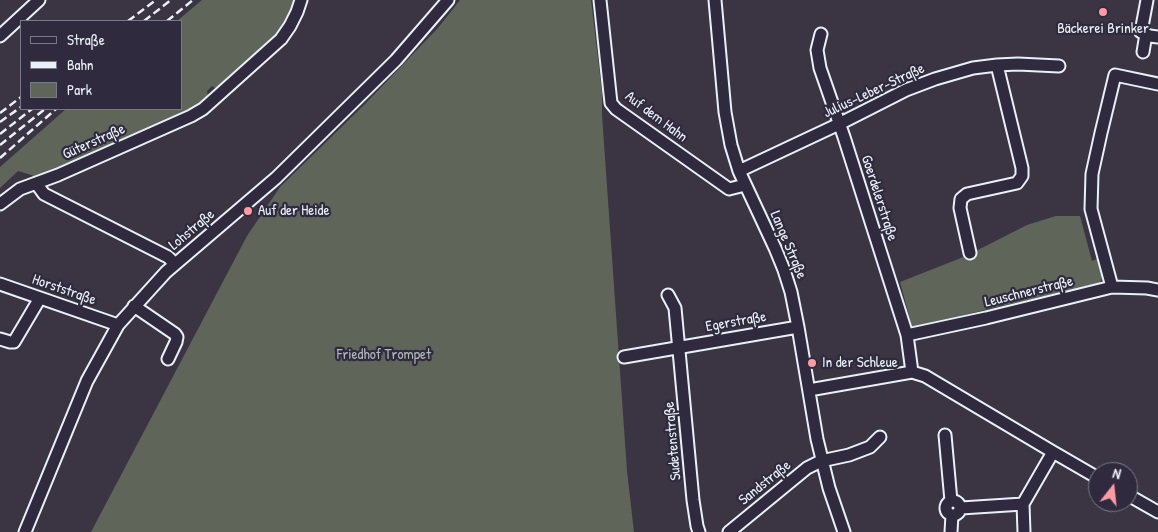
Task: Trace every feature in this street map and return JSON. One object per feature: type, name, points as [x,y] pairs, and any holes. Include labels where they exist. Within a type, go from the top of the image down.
[{"type":"street","points":[[0,36],[38,0]]},
{"type":"street","name":"Güterstraße","points":[[0,204],[20,189],[182,120],[203,109],[280,39],[290,26],[301,0]]},
{"type":"street","name":"Lohstraße","points":[[25,532],[87,380],[118,325],[166,272],[276,178],[396,60],[448,0]]},
{"type":"street","name":"Auf dem Hahn","points":[[600,0],[611,103],[729,189],[745,185]]},
{"type":"street","name":"Lange Straße","points":[[715,0],[725,112],[731,145],[738,171],[784,270],[791,292],[822,461],[844,532]]},
{"type":"street","points":[[1147,0],[1141,32],[1158,37]]},
{"type":"street","name":"Goerdelerstraße","points":[[821,34],[817,50],[820,68],[907,335],[912,372]]},
{"type":"street","points":[[1143,52],[1146,34]]},
{"type":"street","points":[[970,253],[960,208],[961,200],[967,194],[1017,183],[1022,176],[1022,168],[997,65]]},
{"type":"street","name":"Julius-Leber-Straße","points":[[738,171],[839,124],[906,90],[935,79],[973,68],[997,65],[1059,66]]},
{"type":"street","points":[[1112,287],[1091,209],[1092,174],[1115,75],[1158,84]]},
{"type":"street","points":[[36,183],[44,194],[168,257],[175,264]]},
{"type":"street","name":"Horststraße","points":[[0,284],[118,325]]},
{"type":"street","name":"Leuschnerstraße","points":[[907,335],[1112,287],[1158,290]]},
{"type":"street","points":[[668,295],[675,308],[680,348]]},
{"type":"street","points":[[0,339],[14,342],[40,298]]},
{"type":"street","points":[[134,306],[175,334],[176,342],[168,359]]},
{"type":"street","name":"Egerstraße","points":[[624,357],[798,326]]},
{"type":"street","name":"Sudetenstraße","points":[[680,348],[693,500],[696,526],[699,532]]},
{"type":"street","points":[[809,390],[912,372],[926,376],[1088,472]]},
{"type":"street","points":[[945,435],[955,508],[951,532]]},
{"type":"street","name":"Sandstraße","points":[[729,532],[807,468],[822,461],[849,455],[870,447],[880,437]]},
{"type":"street","points":[[1024,532],[1023,504],[1052,452]]},
{"type":"street","points":[[1138,501],[1158,512]]},
{"type":"street","points":[[955,508],[1023,504]]},
{"type":"green space","points":[[202,0],[295,0],[284,26],[265,48],[218,90],[212,86],[207,91],[208,97],[206,102],[200,108],[78,164],[38,177],[18,171],[0,188],[0,167],[65,110],[182,110],[182,20],[178,20]]},
{"type":"green space","name":"Friedhof Trompet","points":[[460,0],[591,0],[602,92],[602,115],[627,471],[634,532],[91,532],[247,236],[280,187],[364,105],[438,28]]},
{"type":"green space","points":[[1056,216],[1080,216],[1092,261],[1099,258],[1104,273],[1100,283],[912,327],[900,282],[966,256],[1027,225]]},
{"type":"railway","points":[[129,20],[156,0]]},
{"type":"railway","points":[[145,20],[171,0]]},
{"type":"railway","points":[[168,20],[193,0]]},
{"type":"railway","points":[[0,113],[20,98]]},
{"type":"railway","points":[[0,122],[20,108]]},
{"type":"railway","points":[[0,134],[31,110]]},
{"type":"railway","points":[[0,145],[44,110]]},
{"type":"railway","points":[[0,158],[55,110]]},
{"type":"place","name":"Bäckerei Brinker","points":[[1103,12]]},
{"type":"place","name":"Auf der Heide","points":[[248,211]]},
{"type":"place","name":"In der Schleue","points":[[812,363]]}]
